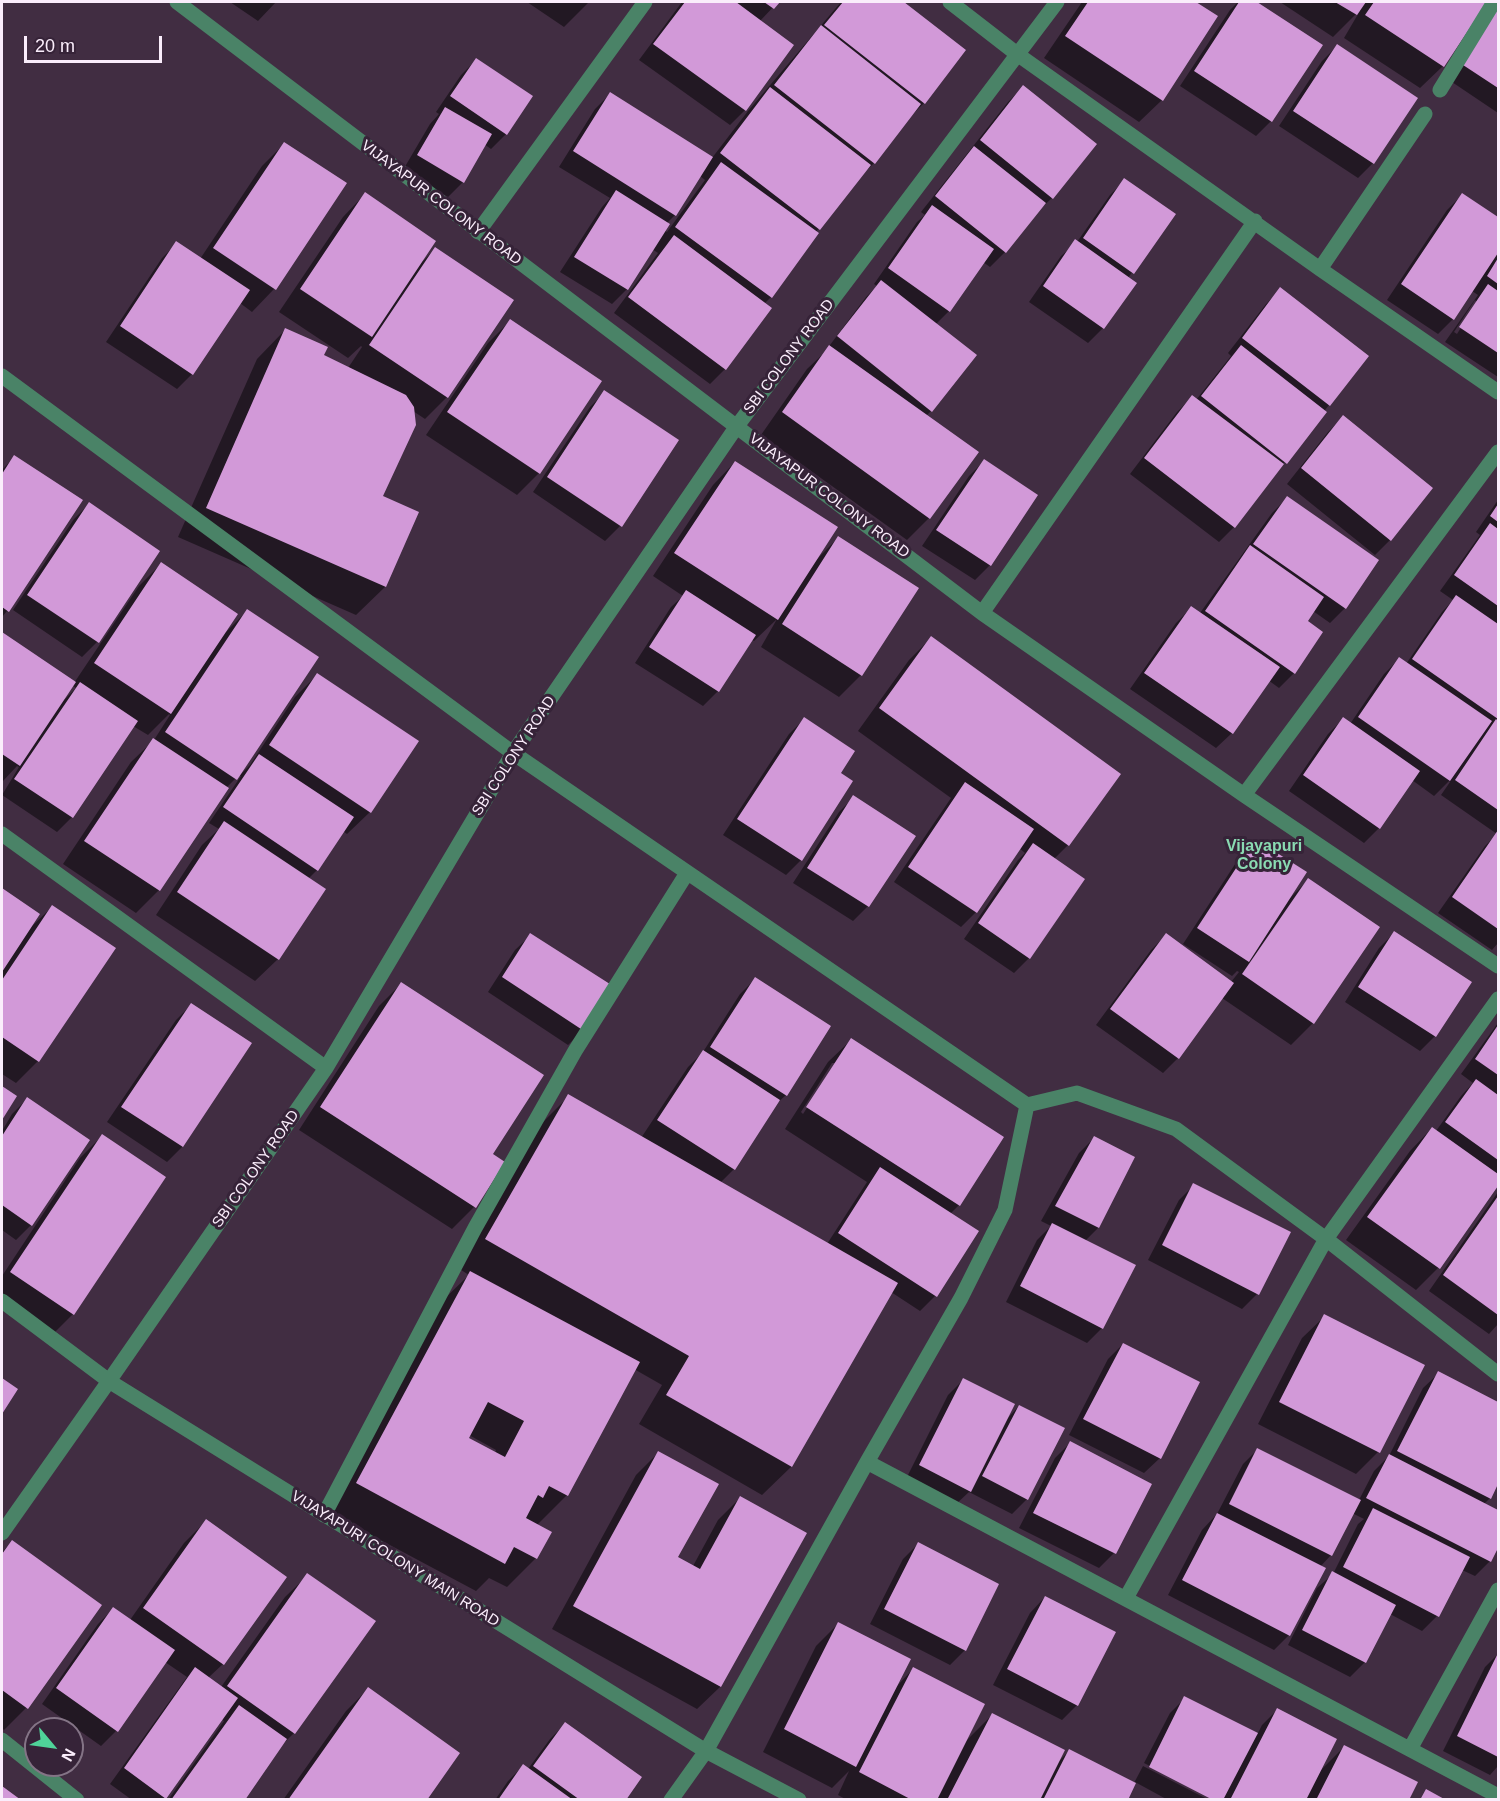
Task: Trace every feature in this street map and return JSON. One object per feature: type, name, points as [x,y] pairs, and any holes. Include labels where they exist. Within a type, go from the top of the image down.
[{"type":"street","name":"VIJAYAPUR COLONY ROAD","points":[[177,2],[982,613],[1244,795],[1498,966]]},
{"type":"street","points":[[478,232],[645,2]]},
{"type":"street","points":[[950,2],[1017,54],[1498,392]]},
{"type":"street","name":"SBI COLONY ROAD","points":[[2,1533],[326,1068],[513,753],[737,426],[1057,2]]},
{"type":"street","points":[[1440,90],[1494,2]]},
{"type":"street","points":[[1320,269],[1425,114]]},
{"type":"street","points":[[982,613],[1255,221]]},
{"type":"street","points":[[2,376],[513,753],[1027,1104],[1077,1094],[1176,1130],[1326,1239],[1498,1374]]},
{"type":"street","points":[[1244,795],[1498,452]]},
{"type":"street","points":[[2,834],[326,1068]]},
{"type":"street","points":[[324,1515],[475,1228],[564,1070],[687,873]]},
{"type":"street","points":[[1126,1598],[1326,1239],[1498,999]]},
{"type":"street","points":[[671,1800],[706,1751],[867,1462],[962,1298],[1005,1210],[1027,1104]]},
{"type":"street","name":"VIJAYAPURI COLONY MAIN ROAD","points":[[2,1301],[109,1381],[706,1751],[799,1800]]},
{"type":"street","points":[[867,1462],[1498,1796]]},
{"type":"street","points":[[1410,1749],[1498,1590]]},
{"type":"street","points":[[2,1740],[77,1800]]},
{"type":"building","points":[[685,2],[736,2],[794,45],[746,111],[653,44]]},
{"type":"building","points":[[764,2],[780,2],[774,9]]},
{"type":"building","points":[[843,2],[904,2],[966,50],[925,104],[824,25]]},
{"type":"building","points":[[1088,2],[1196,2],[1218,16],[1163,101],[1065,36]]},
{"type":"building","points":[[1239,2],[1257,2],[1323,45],[1272,122],[1194,71]]},
{"type":"building","points":[[1335,2],[1366,2],[1357,15]]},
{"type":"building","points":[[1374,2],[1487,2],[1444,67],[1365,15]]},
{"type":"building","points":[[1498,5],[1498,88],[1460,63]]},
{"type":"building","points":[[821,25],[921,104],[875,164],[774,85]]},
{"type":"building","points":[[1337,44],[1418,98],[1374,164],[1293,111]]},
{"type":"building","points":[[476,58],[533,96],[507,135],[450,96]]},
{"type":"building","points":[[1023,85],[1097,144],[1053,199],[980,140]]},
{"type":"building","points":[[770,87],[871,165],[820,230],[720,153]]},
{"type":"building","points":[[610,92],[713,157],[676,216],[573,151]]},
{"type":"building","points":[[445,107],[492,134],[464,183],[417,155]]},
{"type":"building","points":[[284,142],[347,183],[276,290],[213,248]]},
{"type":"building","points":[[974,146],[1046,203],[1006,253],[935,196]]},
{"type":"building","points":[[721,162],[819,233],[772,298],[675,227]]},
{"type":"building","points":[[1124,178],[1176,214],[1134,274],[1083,238]]},
{"type":"building","points":[[616,190],[670,224],[628,290],[574,257]]},
{"type":"building","points":[[365,192],[436,241],[372,337],[300,289]]},
{"type":"building","points":[[1462,193],[1498,217],[1498,253],[1454,320],[1401,284]]},
{"type":"building","points":[[932,205],[994,249],[950,312],[888,268]]},
{"type":"building","points":[[674,235],[772,308],[726,370],[628,297]]},
{"type":"building","points":[[1075,239],[1137,283],[1104,329],[1043,286]]},
{"type":"building","points":[[176,241],[250,290],[193,375],[120,326]]},
{"type":"building","points":[[435,247],[514,300],[448,398],[369,345]]},
{"type":"building","points":[[1498,258],[1498,284],[1487,276]]},
{"type":"building","points":[[881,280],[977,355],[932,412],[837,336]]},
{"type":"building","points":[[1488,284],[1498,291],[1498,353],[1459,327]]},
{"type":"building","points":[[1280,287],[1369,356],[1330,406],[1242,338]]},
{"type":"building","points":[[510,319],[602,381],[540,474],[447,412]]},
{"type":"building","points":[[285,328],[328,347],[324,355],[406,395],[414,407],[416,425],[383,496],[419,512],[386,587],[206,508]]},
{"type":"building","points":[[829,345],[979,452],[930,519],[782,412]]},
{"type":"building","points":[[1241,345],[1327,412],[1287,464],[1201,396]]},
{"type":"building","points":[[604,390],[679,440],[622,527],[547,477]]},
{"type":"building","points":[[1192,395],[1284,464],[1235,528],[1144,458]]},
{"type":"building","points":[[1343,415],[1433,488],[1391,541],[1301,468]]},
{"type":"building","points":[[14,455],[83,500],[9,612],[2,607],[2,474]]},
{"type":"building","points":[[984,459],[1038,495],[991,566],[936,530]]},
{"type":"building","points":[[735,461],[838,527],[778,620],[674,553]]},
{"type":"building","points":[[1287,496],[1379,560],[1346,609],[1253,544]]},
{"type":"building","points":[[89,502],[160,551],[99,643],[27,595]]},
{"type":"building","points":[[1498,504],[1498,522],[1490,516]]},
{"type":"building","points":[[1490,523],[1498,529],[1498,606],[1454,575]]},
{"type":"building","points":[[838,536],[919,588],[862,676],[782,624]]},
{"type":"building","points":[[1250,545],[1324,597],[1308,621],[1323,632],[1295,674],[1205,611]]},
{"type":"building","points":[[161,562],[238,614],[171,714],[94,663]]},
{"type":"building","points":[[686,590],[756,635],[719,692],[649,647]]},
{"type":"building","points":[[1456,595],[1498,624],[1498,719],[1412,659]]},
{"type":"building","points":[[1191,606],[1280,667],[1233,734],[1144,673]]},
{"type":"building","points":[[247,609],[319,657],[237,780],[165,732]]},
{"type":"building","points":[[2,632],[76,682],[20,766],[2,754]]},
{"type":"building","points":[[931,636],[1121,774],[1069,846],[879,708]]},
{"type":"building","points":[[1399,657],[1492,721],[1450,781],[1358,717]]},
{"type":"building","points":[[317,673],[419,741],[371,813],[269,745]]},
{"type":"building","points":[[80,682],[138,721],[73,818],[14,779]]},
{"type":"building","points":[[804,717],[855,751],[841,773],[853,781],[802,861],[737,819]]},
{"type":"building","points":[[1343,717],[1420,771],[1380,829],[1303,775]]},
{"type":"building","points":[[1496,719],[1498,721],[1498,810],[1455,780]]},
{"type":"building","points":[[153,738],[229,788],[160,891],[84,841]]},
{"type":"building","points":[[259,754],[354,817],[318,871],[223,807]]},
{"type":"building","points":[[965,782],[1034,829],[977,913],[908,867]]},
{"type":"building","points":[[853,795],[916,836],[869,907],[807,868]]},
{"type":"building","points":[[224,821],[326,889],[279,960],[177,892]]},
{"type":"building","points":[[1498,830],[1498,929],[1452,897]]},
{"type":"building","points":[[1255,839],[1307,872],[1249,962],[1197,928]]},
{"type":"building","points":[[1033,843],[1085,879],[1030,959],[978,923]]},
{"type":"building","points":[[1308,878],[1380,927],[1314,1024],[1242,974]]},
{"type":"building","points":[[2,888],[40,914],[2,972]]},
{"type":"building","points":[[52,905],[116,948],[39,1062],[2,1037],[2,980]]},
{"type":"building","points":[[1394,931],[1472,982],[1436,1037],[1358,987]]},
{"type":"building","points":[[530,933],[613,986],[584,1031],[502,977]]},
{"type":"building","points":[[1166,933],[1234,983],[1179,1059],[1110,1009]]},
{"type":"building","points":[[755,977],[831,1026],[787,1096],[710,1047]]},
{"type":"building","points":[[401,982],[544,1075],[493,1154],[505,1162],[476,1208],[320,1107]]},
{"type":"building","points":[[191,1003],[252,1043],[183,1147],[121,1107]]},
{"type":"building","points":[[1498,1025],[1498,1075],[1475,1059]]},
{"type":"building","points":[[851,1038],[1004,1137],[960,1206],[806,1107]]},
{"type":"building","points":[[703,1050],[780,1100],[735,1170],[657,1120]]},
{"type":"building","points":[[1476,1079],[1498,1095],[1498,1160],[1445,1122]]},
{"type":"building","points":[[2,1086],[17,1096],[2,1120]]},
{"type":"building","points":[[568,1094],[898,1283],[792,1467],[666,1395],[689,1356],[485,1239]]},
{"type":"building","points":[[27,1097],[90,1140],[32,1226],[2,1205],[2,1136]]},
{"type":"building","points":[[1432,1127],[1498,1174],[1498,1186],[1440,1269],[1367,1217]]},
{"type":"building","points":[[102,1134],[166,1177],[74,1315],[10,1272]]},
{"type":"building","points":[[1094,1136],[1135,1157],[1099,1228],[1055,1206]]},
{"type":"building","points":[[880,1167],[979,1231],[937,1297],[838,1233]]},
{"type":"building","points":[[1193,1183],[1291,1232],[1259,1295],[1162,1245]]},
{"type":"building","points":[[1498,1196],[1498,1315],[1443,1275]]},
{"type":"building","points":[[1052,1223],[1136,1265],[1103,1329],[1020,1286]]},
{"type":"building","points":[[470,1271],[640,1362],[568,1496],[549,1486],[543,1498],[538,1495],[526,1518],[552,1532],[537,1559],[514,1547],[505,1564],[356,1483]],"holes":[[[488,1402],[524,1421],[505,1457],[469,1438]]]},
{"type":"building","points":[[1324,1314],[1425,1365],[1380,1453],[1279,1402]]},
{"type":"building","points":[[1123,1343],[1200,1382],[1161,1459],[1083,1419]]},
{"type":"building","points":[[1438,1371],[1498,1402],[1498,1484],[1491,1499],[1397,1451]]},
{"type":"building","points":[[2,1378],[18,1389],[2,1414]]},
{"type":"building","points":[[963,1378],[1015,1404],[971,1492],[919,1465]]},
{"type":"building","points":[[1019,1405],[1065,1428],[1028,1500],[982,1476]]},
{"type":"building","points":[[1070,1441],[1152,1484],[1116,1554],[1033,1513]]},
{"type":"building","points":[[1257,1448],[1361,1500],[1332,1556],[1229,1504]]},
{"type":"building","points":[[658,1451],[719,1484],[678,1557],[700,1569],[740,1496],[807,1533],[721,1687],[573,1606]]},
{"type":"building","points":[[1389,1454],[1498,1510],[1498,1548],[1491,1562],[1366,1498]]},
{"type":"building","points":[[1373,1508],[1470,1557],[1439,1617],[1343,1567]]},
{"type":"building","points":[[1217,1513],[1326,1568],[1290,1636],[1182,1580]]},
{"type":"building","points":[[206,1519],[287,1577],[224,1665],[143,1608]]},
{"type":"building","points":[[12,1540],[102,1605],[28,1709],[2,1690],[2,1554]]},
{"type":"building","points":[[918,1542],[999,1584],[966,1651],[884,1609]]},
{"type":"building","points":[[1332,1571],[1396,1605],[1366,1663],[1302,1630]]},
{"type":"building","points":[[307,1573],[376,1621],[295,1734],[227,1686]]},
{"type":"building","points":[[1045,1596],[1116,1632],[1078,1706],[1007,1669]]},
{"type":"building","points":[[113,1607],[175,1650],[118,1732],[56,1688]]},
{"type":"building","points":[[838,1622],[911,1659],[856,1767],[784,1729]]},
{"type":"building","points":[[1498,1653],[1498,1757],[1457,1736]]},
{"type":"building","points":[[195,1667],[238,1698],[166,1799],[124,1768]]},
{"type":"building","points":[[913,1667],[985,1704],[937,1800],[912,1800],[859,1772]]},
{"type":"building","points":[[368,1687],[460,1753],[427,1800],[288,1800]]},
{"type":"building","points":[[1184,1696],[1258,1733],[1223,1800],[1213,1800],[1149,1767]]},
{"type":"building","points":[[239,1705],[287,1739],[245,1800],[171,1800]]},
{"type":"building","points":[[1277,1708],[1337,1739],[1306,1800],[1230,1800]]},
{"type":"building","points":[[992,1713],[1065,1750],[1040,1800],[947,1800]]},
{"type":"building","points":[[565,1722],[642,1777],[626,1800],[580,1800],[533,1766]]},
{"type":"building","points":[[1344,1745],[1418,1782],[1409,1800],[1316,1800]]},
{"type":"building","points":[[1069,1749],[1136,1783],[1128,1800],[1043,1800]]},
{"type":"building","points":[[523,1764],[573,1800],[498,1800]]},
{"type":"building","points":[[2,1786],[21,1800],[2,1800]]},
{"type":"building","points":[[1426,1789],[1446,1800],[1420,1800]]},
{"type":"district","name":"Vijayapuri Colony","points":[[1264,856]]}]
